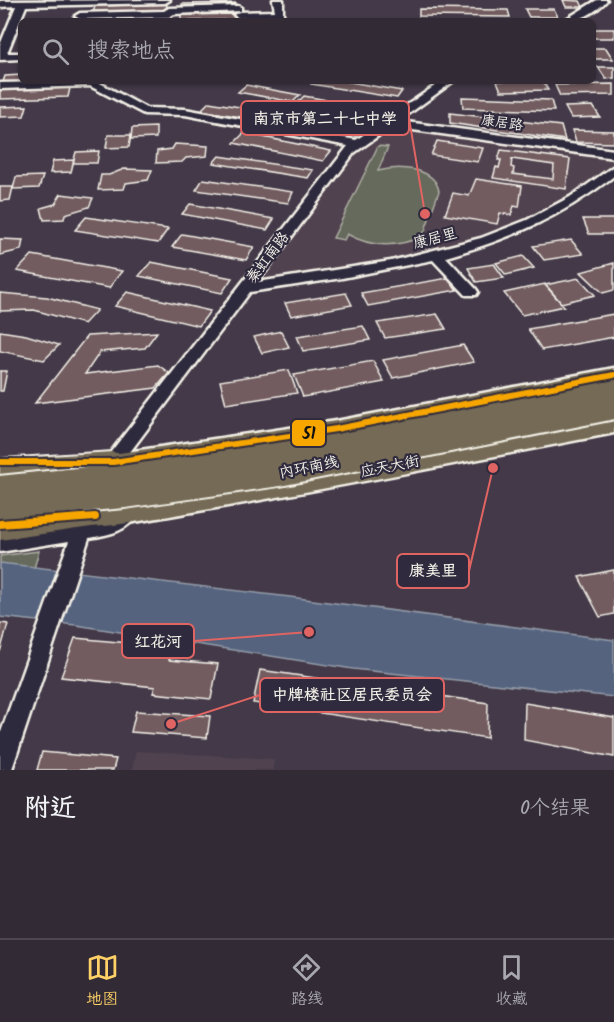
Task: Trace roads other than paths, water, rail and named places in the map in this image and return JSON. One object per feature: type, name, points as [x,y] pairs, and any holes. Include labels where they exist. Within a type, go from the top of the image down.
[{"type":"highway","name":"内环南线","points":[[0,488],[127,475],[308,449],[614,390]]},
{"type":"highway","name":"内环南线","points":[[0,507],[124,496],[279,474],[504,427],[614,407]]},
{"type":"highway","points":[[0,469],[113,462]]},
{"type":"highway","points":[[0,530],[84,531]]},
{"type":"main road","points":[[0,462],[113,462],[336,429],[614,375]]},
{"type":"main road","name":"应天大街","points":[[0,524],[84,531],[129,513],[282,488],[614,425]]},
{"type":"street","points":[[0,4],[168,0],[168,15]]},
{"type":"street","points":[[84,2],[80,18],[239,11],[280,14],[278,0]]},
{"type":"street","points":[[574,18],[596,6],[602,0]]},
{"type":"street","points":[[18,56],[0,57],[22,4]]},
{"type":"street","points":[[0,86],[61,84]]},
{"type":"street","points":[[94,84],[150,112],[177,111],[357,144]]},
{"type":"street","name":"秦虹南路","points":[[84,531],[113,462],[350,150],[444,84]]},
{"type":"street","name":"康居路","points":[[386,123],[614,154]]},
{"type":"street","name":"康居里","points":[[245,288],[437,256],[466,248],[533,223],[593,189],[614,170]]},
{"type":"street","points":[[437,256],[471,292]]},
{"type":"street","points":[[0,769],[84,531]]},
{"type":"street","name":"应天大街","points":[[0,544],[84,531]]},
{"type":"water","points":[[0,563],[290,597],[614,640],[614,697],[353,669],[76,625],[0,617]]},
{"type":"place","name":"南京市第二十七中学","points":[[425,214]]},
{"type":"place","name":"康美里","points":[[493,468]]},
{"type":"place","name":"红花河","points":[[309,632]]},
{"type":"place","name":"中牌楼社区居民委员会","points":[[171,724]]}]
